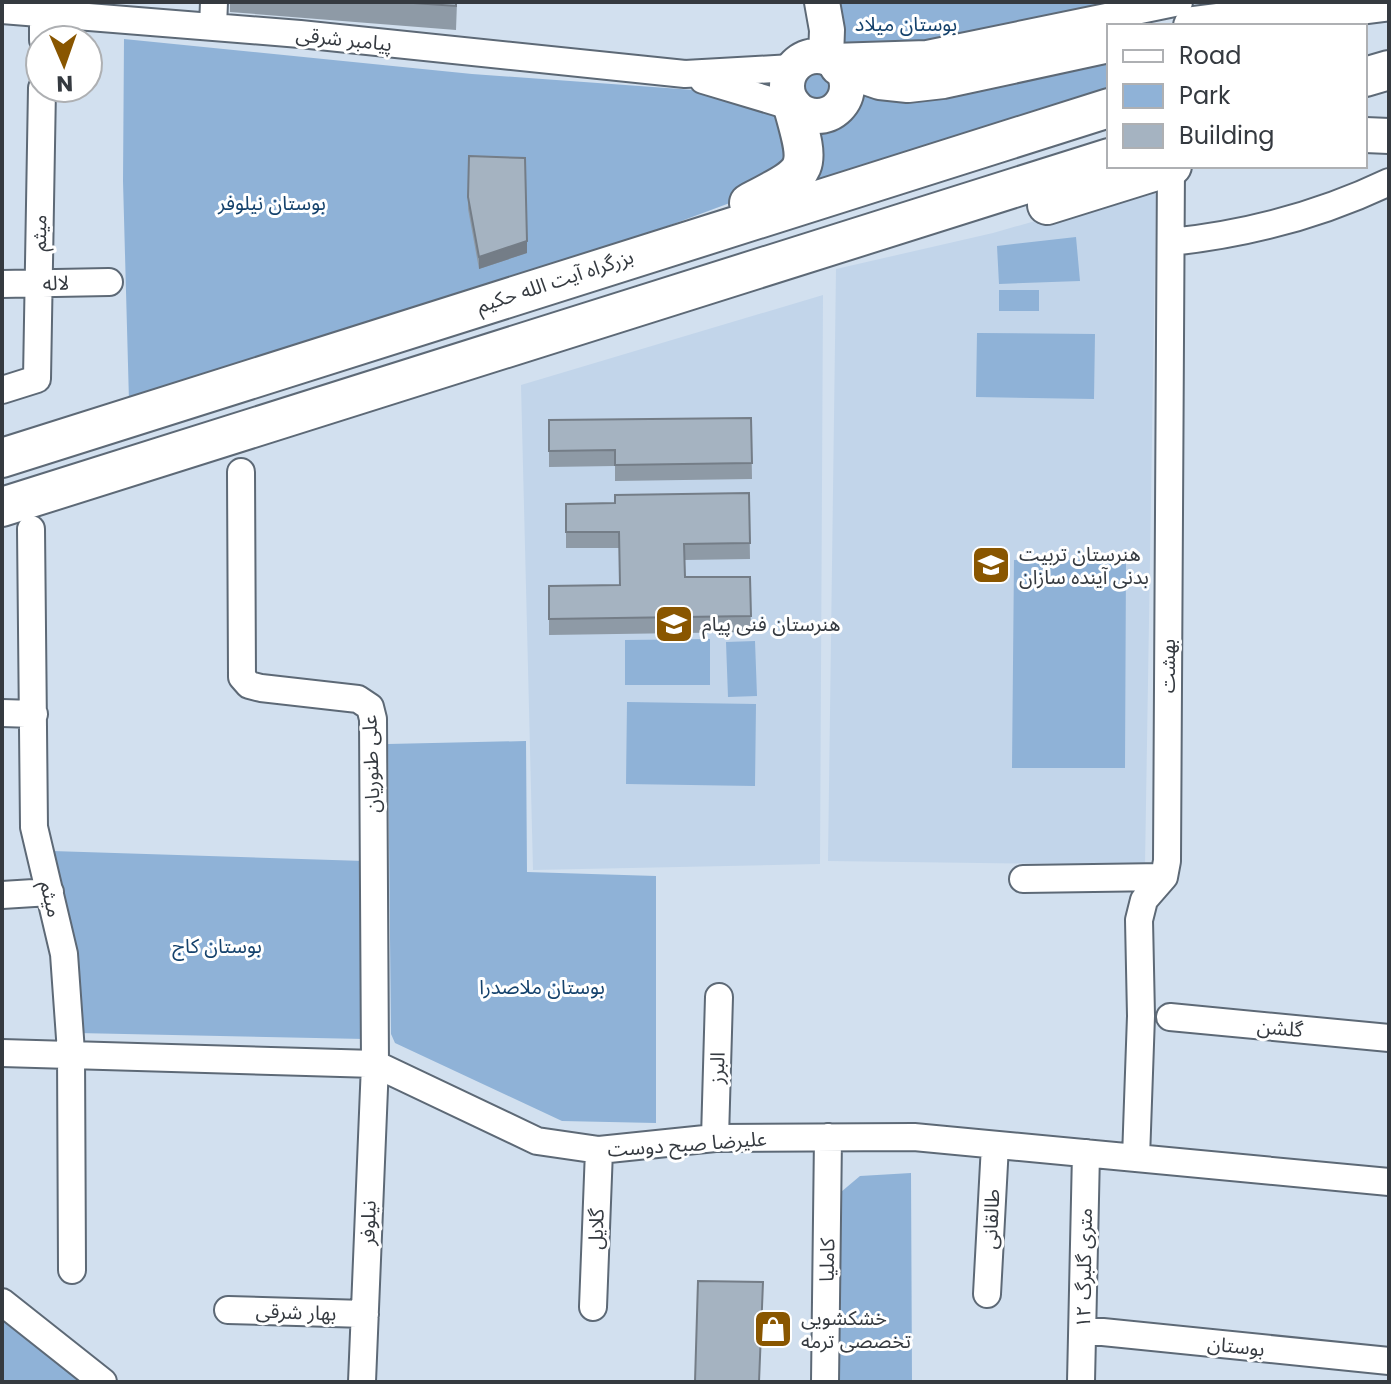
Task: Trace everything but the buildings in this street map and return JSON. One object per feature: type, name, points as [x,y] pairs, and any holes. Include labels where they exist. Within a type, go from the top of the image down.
[{"type":"highway","points":[[1214,24],[1384,2]]},
{"type":"highway","points":[[1367,26],[1389,19]]},
{"type":"highway","points":[[817,62],[880,80],[908,83],[943,79],[1107,43]]},
{"type":"highway","points":[[1367,76],[1389,70]]},
{"type":"highway","points":[[674,243],[790,182],[801,171],[806,151],[793,107]]},
{"type":"highway","name":"بزرگراه آیت الله حکیم","points":[[2,458],[674,243],[1107,109]]},
{"type":"highway","points":[[16,518],[817,250],[1107,159]]},
{"type":"highway","points":[[817,250],[997,220],[1166,168]]},
{"type":"main road","points":[[813,2],[807,34],[817,62],[847,90],[834,112],[817,117],[793,107],[786,87],[817,62],[827,30],[822,2]]},
{"type":"main road","points":[[1367,135],[1389,136]]},
{"type":"street","name":"پیامبر شرقی","points":[[685,74],[927,54],[1179,2]]},
{"type":"street","points":[[1218,2],[1275,18]]},
{"type":"street","name":"پیامبر شرقی","points":[[2,10],[213,14],[685,74],[793,107]]},
{"type":"street","points":[[43,13],[43,24]]},
{"type":"street","name":"میثم","points":[[2,390],[37,379],[42,104]]},
{"type":"street","name":"بهشت","points":[[1164,877],[1167,861],[1172,168]]},
{"type":"street","points":[[1171,242],[1222,237],[1285,222],[1389,182]]},
{"type":"street","name":"لاله","points":[[2,284],[109,282]]},
{"type":"street","name":"علی طنوریان","points":[[241,472],[242,677],[249,685],[261,688],[358,699],[370,707],[375,1064]]},
{"type":"street","name":"میثم","points":[[16,518],[34,714],[34,827],[64,954],[71,1052],[72,1270]]},
{"type":"street","points":[[2,713],[34,714]]},
{"type":"street","points":[[1023,879],[1164,877]]},
{"type":"street","points":[[1136,1158],[1141,1016],[1139,920],[1144,900],[1164,877]]},
{"type":"street","points":[[2,895],[50,892]]},
{"type":"street","name":"البرز","points":[[715,1138],[719,997]]},
{"type":"street","name":"گلشن","points":[[1170,1017],[1389,1038]]},
{"type":"street","name":"علیرضا صبح دوست","points":[[2,1053],[71,1052],[375,1064],[537,1141],[599,1150],[715,1138],[914,1137],[1389,1182]]},
{"type":"street","name":"نیلوفر","points":[[362,1382],[375,1064]]},
{"type":"street","name":"کاملیا","points":[[825,1382],[828,1137]]},
{"type":"street","name":"طالقانی","points":[[987,1294],[995,1145]]},
{"type":"street","name":"گلایل","points":[[593,1307],[599,1150]]},
{"type":"street","name":"۱۲ متری گلبرگ","points":[[1081,1382],[1086,1153]]},
{"type":"street","points":[[2,1302],[103,1382]]},
{"type":"street","name":"بهار شرقی","points":[[228,1310],[365,1314]]},
{"type":"street","name":"بوستان","points":[[1083,1330],[1389,1361]]},
{"type":"shaded area","name":"هنرستان تربیت بدنی آینده سازان","points":[[1147,189],[1156,194],[1145,865],[828,861],[836,269],[993,233]]},
{"type":"shaded area","name":"هنرستان فنی پیام","points":[[823,295],[820,864],[533,870],[521,385]]},
{"type":"green space","name":"بوستان میلاد","points":[[840,2],[1132,2],[973,38],[872,49],[839,40]]},
{"type":"green space","name":"بوستان نیلوفر","points":[[124,39],[472,74],[708,91],[766,106],[791,124],[781,184],[512,284],[129,401],[123,181]]},
{"type":"green space","points":[[1107,57],[1107,97],[791,195],[817,124],[843,113],[851,103],[855,89]]},
{"type":"green space","points":[[816,63],[825,64],[833,70],[839,78],[839,96],[833,104],[825,110],[816,111],[807,110],[799,104],[793,96],[792,87],[793,78],[799,70],[807,64]]},
{"type":"green space","points":[[1076,237],[1080,281],[999,284],[997,246]]},
{"type":"green space","points":[[999,290],[1039,290],[1039,311],[999,311]]},
{"type":"green space","points":[[977,333],[1095,334],[1094,399],[976,397]]},
{"type":"green space","points":[[1014,560],[1126,560],[1125,768],[1012,768]]},
{"type":"green space","points":[[710,639],[710,685],[625,685],[625,640]]},
{"type":"green space","points":[[755,641],[757,696],[728,697],[726,642]]},
{"type":"green space","points":[[627,702],[756,704],[755,786],[626,784]]},
{"type":"green space","name":"بوستان ملاصدرا","points":[[526,741],[527,872],[656,876],[656,1123],[562,1121],[395,1043],[391,1034],[388,744]]},
{"type":"green space","name":"بوستان کاج","points":[[52,851],[364,861],[365,1039],[77,1033],[76,956],[67,904]]},
{"type":"green space","points":[[911,1173],[912,1382],[835,1382],[841,1192],[860,1176]]},
{"type":"green space","points":[[2,1319],[85,1382],[2,1382]]},
{"type":"place","name":"هنرستان تربیت بدنی آینده سازان","points":[[991,565]]},
{"type":"place","name":"هنرستان فنی پیام","points":[[674,624]]},
{"type":"place","name":"خشکشویی تخصصی ترمه","points":[[773,1329]]}]
